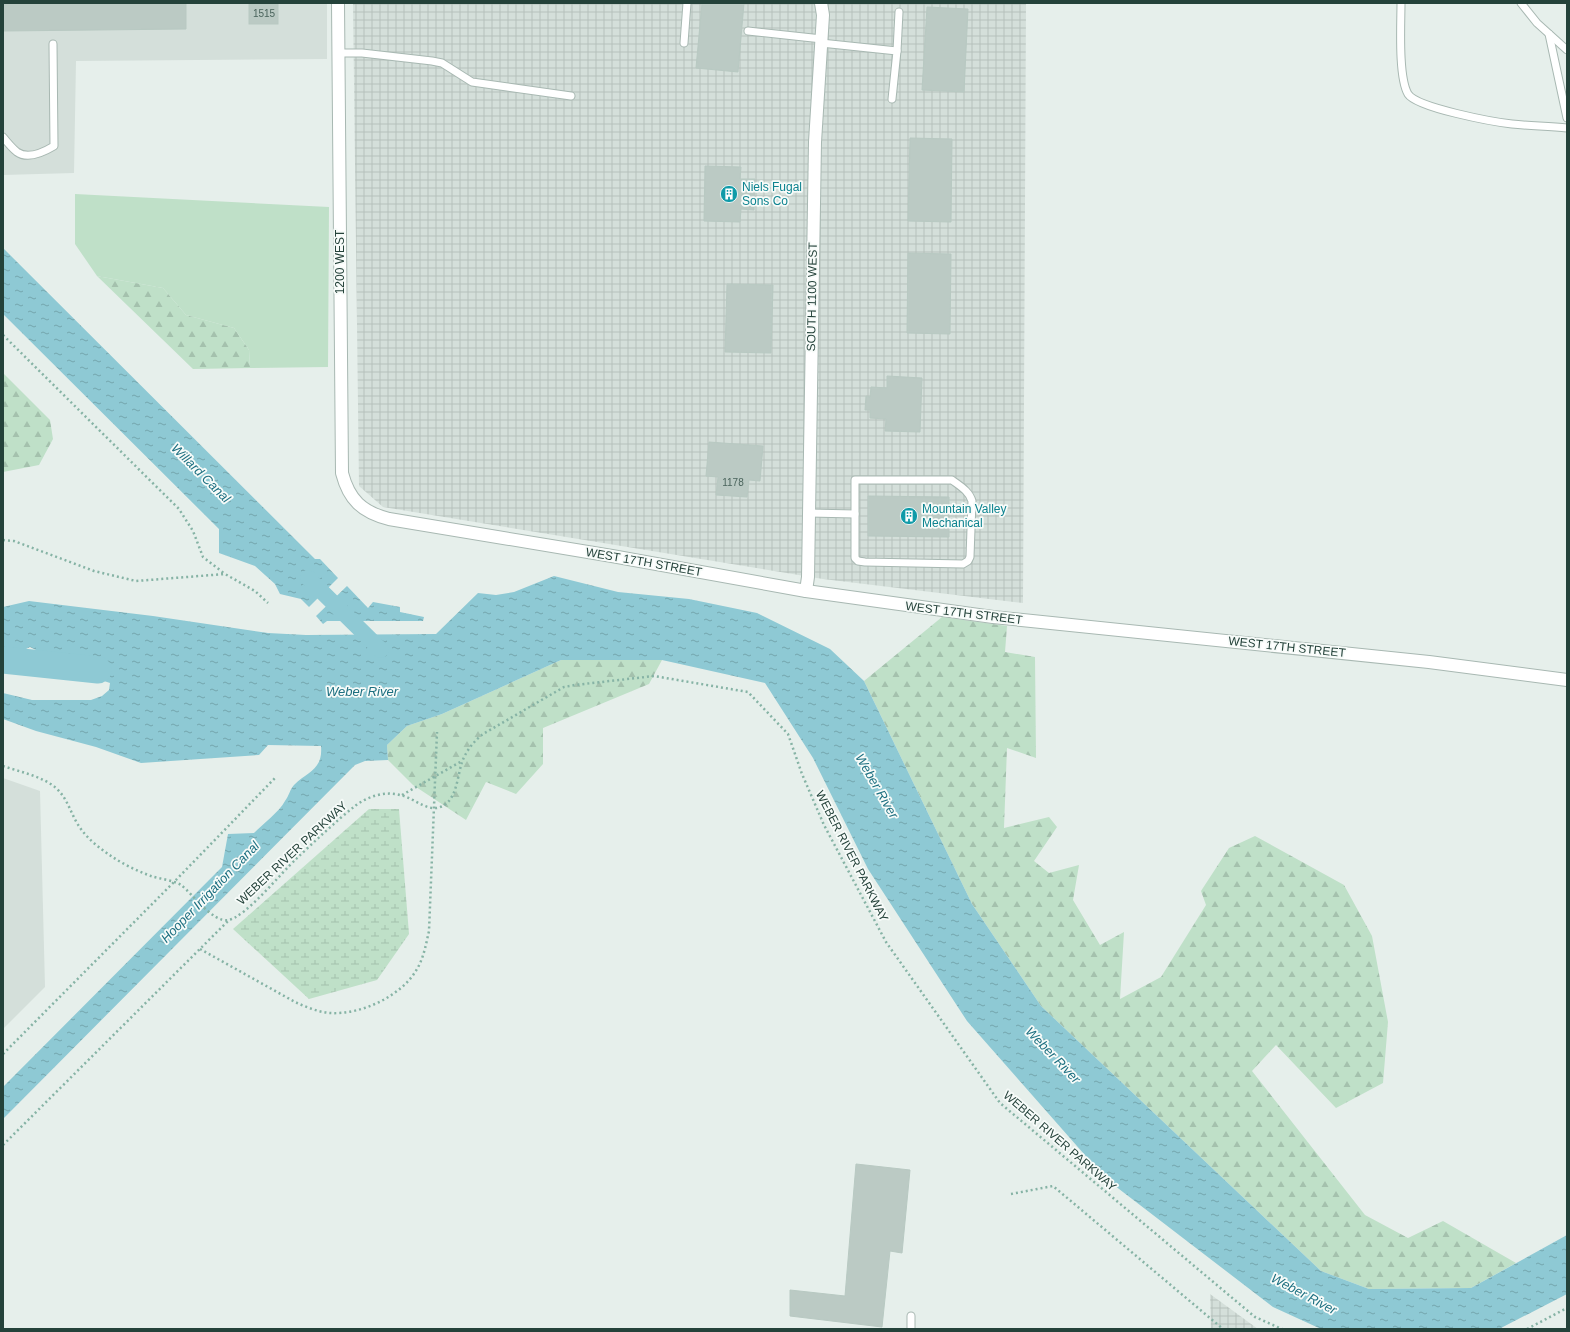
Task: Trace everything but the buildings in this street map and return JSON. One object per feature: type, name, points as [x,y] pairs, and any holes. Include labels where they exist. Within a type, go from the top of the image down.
[{"type":"street","name":"1200 WEST","points":[[338,3],[342,473],[349,492],[360,507],[367,511]]},
{"type":"street","name":"SOUTH 1100 WEST","points":[[806,591],[808,577],[815,142],[823,15],[821,3]]},
{"type":"street","name":"WEST 17TH STREET","points":[[367,511],[377,516],[389,519],[612,556],[806,591],[993,617],[1429,662],[1567,680]]},
{"type":"lane","points":[[684,43],[687,3]]},
{"type":"lane","points":[[1402,3],[1400,45],[1404,83],[1408,94],[1416,100],[1440,109],[1511,124],[1567,128]]},
{"type":"lane","points":[[1521,3],[1537,23],[1567,50]]},
{"type":"lane","points":[[892,99],[899,12]]},
{"type":"lane","points":[[748,31],[897,51]]},
{"type":"lane","points":[[1549,34],[1567,118]]},
{"type":"lane","points":[[3,137],[18,153],[32,155],[45,152],[54,146],[53,44]]},
{"type":"lane","points":[[338,53],[362,53],[432,60],[442,62],[472,82],[572,96]]},
{"type":"lane","points":[[855,480],[952,480],[970,493],[972,501],[970,557],[968,561],[963,564],[858,561],[855,558],[855,514],[855,480]]},
{"type":"lane","points":[[809,513],[855,514]]},
{"type":"lane","points":[[911,1316],[911,1329]]},
{"type":"path","points":[[3,335],[179,509],[193,531],[203,557],[225,574],[255,591],[268,603]]},
{"type":"path","points":[[3,540],[14,541],[94,572],[136,582],[225,574]]},
{"type":"path","name":"WEBER RIVER PARKWAY","points":[[3,1145],[230,920],[249,908],[297,858],[362,801],[378,795],[386,794],[402,795],[424,807],[434,808],[446,804],[452,796],[462,761],[473,744],[483,734],[564,688],[575,685],[654,676],[748,692],[788,734],[802,774],[824,825],[886,942],[1000,1103],[1254,1317],[1282,1329]]},
{"type":"path","points":[[200,949],[295,1002],[310,1008],[330,1013],[348,1012],[385,1000],[403,986],[417,970],[425,952],[429,931],[437,732]]},
{"type":"path","points":[[402,795],[462,761]]},
{"type":"path","points":[[3,766],[44,781],[55,788],[65,798],[77,824],[90,840],[112,856],[140,871],[174,882],[184,888],[215,917],[223,920],[230,920]]},
{"type":"path","points":[[3,1054],[275,778]]},
{"type":"path","points":[[1010,1194],[1053,1186],[1223,1329]]},
{"type":"path","points":[[1527,1329],[1567,1308]]},
{"type":"shaded area","points":[[3,3],[327,3],[327,59],[76,61],[74,173],[3,175]]},
{"type":"shaded area","points":[[353,3],[1026,3],[1023,603],[823,579],[383,507],[359,486]]},
{"type":"shaded area","points":[[3,778],[40,791],[45,987],[3,1029]]},
{"type":"shaded area","points":[[1210,1294],[1258,1329],[1211,1329]]},
{"type":"green space","points":[[75,194],[329,207],[328,367],[250,368],[249,350],[234,328],[186,315],[163,288],[97,276],[75,244]]},
{"type":"green space","points":[[97,276],[163,288],[186,315],[234,328],[249,350],[250,368],[193,369]]},
{"type":"green space","points":[[3,373],[50,420],[53,439],[39,465],[3,472]]},
{"type":"green space","points":[[942,617],[1007,626],[1005,652],[1035,657],[1036,758],[1007,748],[1004,828],[1049,817],[1057,827],[1034,861],[1049,873],[1079,865],[1073,900],[1100,945],[1124,932],[1120,999],[1161,977],[1206,905],[1201,891],[1229,848],[1255,836],[1344,885],[1372,936],[1388,1022],[1383,1083],[1336,1108],[1276,1045],[1252,1071],[1365,1215],[1408,1238],[1443,1221],[1516,1263],[1471,1288],[1369,1289],[1321,1271],[1041,1006],[972,904],[864,681]]},
{"type":"green space","points":[[561,660],[662,660],[649,684],[543,728],[543,764],[516,794],[486,782],[466,820],[413,785],[388,760],[387,745],[407,726],[442,714]]},
{"type":"green space","points":[[369,809],[399,809],[409,934],[377,980],[309,999],[233,929]]},
{"type":"water","points":[[3,248],[315,559],[320,559],[338,578],[309,607],[301,599],[280,594],[275,584],[255,566],[219,553],[219,529],[3,314]]},
{"type":"water","name":"Weber River","points":[[554,576],[618,592],[689,599],[757,613],[830,649],[864,681],[972,904],[1041,1006],[1321,1271],[1369,1289],[1471,1288],[1567,1235],[1567,1294],[1499,1329],[1321,1329],[1273,1307],[1106,1179],[967,1021],[868,869],[813,758],[765,683],[662,660],[561,660],[442,714],[407,726],[387,745],[388,760],[365,761],[355,765],[3,1119],[3,1087],[222,867],[228,834],[254,833],[271,818],[286,799],[291,788],[317,765],[320,760],[321,746],[268,745],[259,755],[141,763],[96,747],[36,731],[3,719],[3,693],[32,700],[91,700],[102,696],[109,690],[110,683],[101,680],[90,680],[68,671],[52,658],[30,647],[24,650],[16,658],[3,658],[3,607],[29,601],[153,616],[268,633],[306,635],[436,634],[478,593],[496,595],[514,592]]},
{"type":"water","points":[[347,586],[368,608],[373,602],[400,607],[400,612],[424,617],[423,621],[327,621],[323,624],[316,616]]},
{"type":"waterway","name":"Willard Canal","points":[[308,578],[381,650]]},
{"type":"waterway","name":"Weber River","points":[[3,660],[98,670]]},
{"type":"place","name":"Niels Fugal Sons Co","points":[[729,194]]},
{"type":"place","name":"Mountain Valley Mechanical","points":[[909,516]]},
{"type":"water label","name":"Hooper Irrigation Canal","points":[[210,892]]}]
